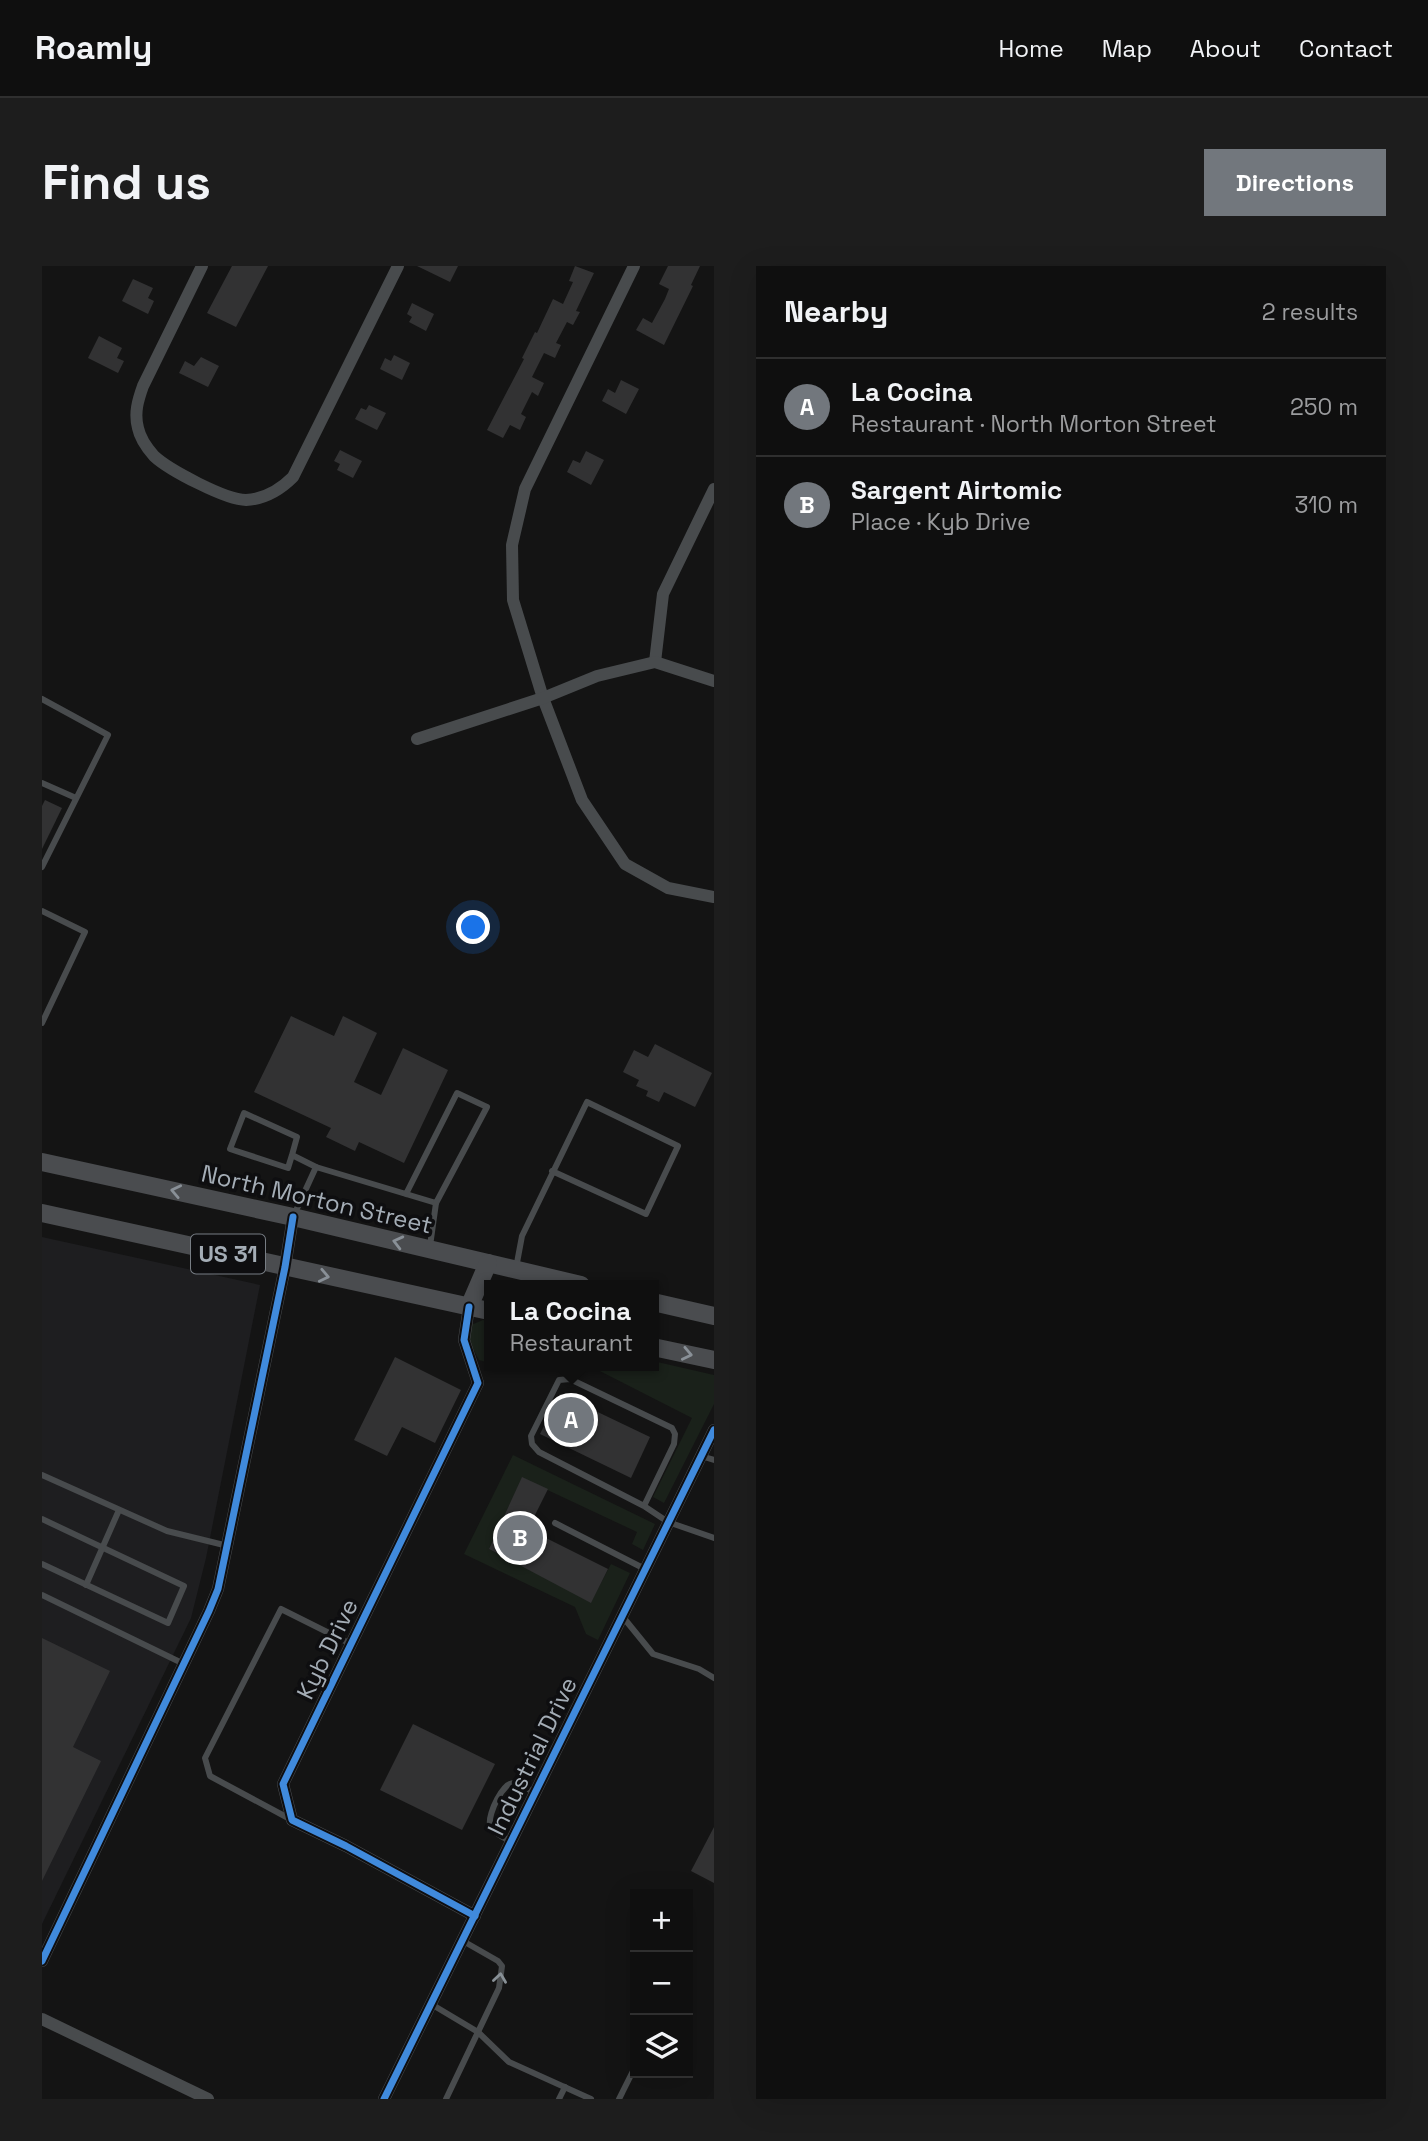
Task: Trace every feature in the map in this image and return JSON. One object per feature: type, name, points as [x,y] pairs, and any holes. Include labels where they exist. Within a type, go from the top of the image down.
[{"type":"main road","name":"North Morton Street","points":[[42,1162],[293,1217],[559,1280]]},
{"type":"main road","name":"US 31","points":[[42,1213],[484,1310]]},
{"type":"main road","points":[[469,1307],[488,1263]]},
{"type":"main road","points":[[659,1303],[714,1316]]},
{"type":"main road","points":[[659,1348],[714,1360]]},
{"type":"street","points":[[202,266],[143,386],[137,402],[138,429],[145,444],[164,464],[224,496],[244,500],[267,496],[293,477],[398,266]]},
{"type":"street","points":[[634,266],[535,467],[518,514],[512,545],[513,600],[543,698],[582,800],[625,864],[668,888],[714,897]]},
{"type":"street","points":[[655,662],[663,594],[714,489]]},
{"type":"street","points":[[418,739],[543,698],[597,677],[655,662],[714,681]]},
{"type":"street","points":[[42,1961],[214,1600],[228,1546],[293,1217]]},
{"type":"street","name":"Kyb Drive","points":[[292,1820],[283,1784],[478,1383],[464,1340],[469,1307]]},
{"type":"street","name":"Industrial Drive","points":[[384,2099],[668,1522],[708,1458],[714,1430]]},
{"type":"street","points":[[292,1820],[475,1916]]},
{"type":"street","points":[[42,2019],[208,2099]]},
{"type":"lane","points":[[42,699],[108,735],[42,867]]},
{"type":"lane","points":[[42,783],[76,798]]},
{"type":"lane","points":[[42,911],[85,932],[42,1023]]},
{"type":"lane","points":[[406,1194],[457,1093],[487,1107],[436,1203],[430,1250]]},
{"type":"lane","points":[[515,1270],[522,1236],[552,1171],[587,1101],[678,1146],[646,1214],[552,1171]]},
{"type":"lane","points":[[244,1113],[297,1136],[292,1155],[288,1168],[230,1149],[244,1113]]},
{"type":"lane","points":[[292,1155],[316,1167],[436,1203]]},
{"type":"lane","points":[[293,1217],[316,1167]]},
{"type":"lane","points":[[644,1506],[674,1444],[675,1434],[672,1428],[570,1379],[559,1380],[531,1436],[532,1444],[539,1452],[644,1506],[668,1522],[714,1538]]},
{"type":"lane","points":[[42,1475],[167,1531],[228,1546]]},
{"type":"lane","points":[[86,1585],[119,1510]]},
{"type":"lane","points":[[42,1519],[184,1586],[168,1623],[42,1564]]},
{"type":"lane","points":[[555,1523],[645,1569]]},
{"type":"lane","points":[[42,1595],[184,1664]]},
{"type":"lane","points":[[292,1820],[210,1776],[205,1758],[281,1609],[351,1644]]},
{"type":"lane","points":[[623,1616],[653,1654],[699,1669],[714,1678]]},
{"type":"lane","points":[[512,1842],[494,1831],[490,1824],[491,1815],[504,1788],[515,1783],[536,1793]]},
{"type":"lane","points":[[446,2099],[499,1987],[502,1966],[463,1941]]},
{"type":"lane","points":[[431,2004],[478,2032],[509,2062],[590,2099]]},
{"type":"lane","points":[[619,2099],[630,2077]]},
{"type":"lane","points":[[559,2099],[565,2087]]},
{"type":"shaded area","points":[[42,1237],[260,1285],[206,1558],[191,1618],[42,1924]]},
{"type":"shaded area","points":[[484,1320],[484,1361],[479,1360],[467,1337],[471,1325]]},
{"type":"shaded area","points":[[659,1362],[714,1375],[714,1404],[664,1503],[653,1497],[692,1418],[600,1371],[659,1371]]},
{"type":"shaded area","points":[[513,1455],[655,1524],[643,1550],[632,1544],[637,1532],[522,1478],[489,1549],[591,1602],[611,1564],[630,1573],[598,1640],[586,1634],[575,1607],[464,1554]]},
{"type":"building","points":[[232,266],[268,266],[236,327],[207,313]]},
{"type":"building","points":[[417,266],[458,266],[450,282]]},
{"type":"building","points":[[575,266],[594,273],[576,311],[580,312],[573,325],[567,322],[556,343],[561,345],[555,358],[544,353],[532,377],[544,383],[538,396],[532,392],[521,414],[526,417],[520,430],[510,425],[503,438],[487,430],[553,299],[563,304],[573,282],[569,281]]},
{"type":"building","points":[[668,266],[700,266],[664,345],[636,330],[643,318],[652,323],[665,299],[669,289],[659,284]]},
{"type":"building","points":[[133,279],[153,288],[148,298],[154,301],[148,314],[122,301]]},
{"type":"building","points":[[412,303],[434,314],[426,331],[409,322],[412,317],[407,314]]},
{"type":"building","points":[[99,336],[122,348],[117,358],[124,361],[118,373],[88,358]]},
{"type":"building","points":[[394,355],[410,363],[402,380],[380,369],[385,358],[391,361]]},
{"type":"building","points":[[201,357],[219,366],[208,387],[179,373],[185,361],[194,366]]},
{"type":"building","points":[[621,380],[639,389],[626,414],[602,401],[608,389],[615,393]]},
{"type":"building","points":[[369,405],[386,413],[377,430],[355,419],[361,408],[366,410]]},
{"type":"building","points":[[340,450],[362,461],[353,478],[337,470],[340,464],[334,461]]},
{"type":"building","points":[[586,451],[604,460],[591,485],[567,472],[573,460],[580,463]]},
{"type":"building","points":[[45,800],[62,808],[42,849],[42,806]]},
{"type":"building","points":[[291,1016],[334,1036],[343,1016],[377,1033],[354,1082],[381,1095],[403,1048],[448,1070],[404,1163],[359,1142],[355,1151],[326,1137],[331,1128],[254,1092]]},
{"type":"building","points":[[655,1044],[712,1073],[695,1107],[664,1092],[659,1102],[646,1096],[648,1091],[636,1086],[639,1080],[623,1072],[634,1050],[648,1057]]},
{"type":"building","points":[[395,1357],[461,1390],[435,1443],[402,1427],[387,1456],[354,1440]]},
{"type":"building","points":[[560,1394],[650,1437],[631,1478],[540,1434]]},
{"type":"building","points":[[522,1477],[548,1489],[528,1529],[608,1569],[591,1603],[489,1549]]},
{"type":"building","points":[[42,1638],[110,1671],[73,1747],[101,1761],[42,1881]]},
{"type":"building","points":[[413,1724],[495,1764],[462,1830],[380,1790]]},
{"type":"building","points":[[714,1827],[714,1883],[691,1871]]},
{"type":"cycle path","points":[[42,1961],[218,1589],[293,1217]]},
{"type":"cycle path","points":[[469,1307],[464,1340],[478,1383],[283,1784],[292,1820],[475,1916]]},
{"type":"cycle path","points":[[384,2099],[714,1430]]},
{"type":"place","name":"La Cocina","points":[[571,1420]]},
{"type":"place","name":"Sargent Airtomic","points":[[520,1538]]}]
